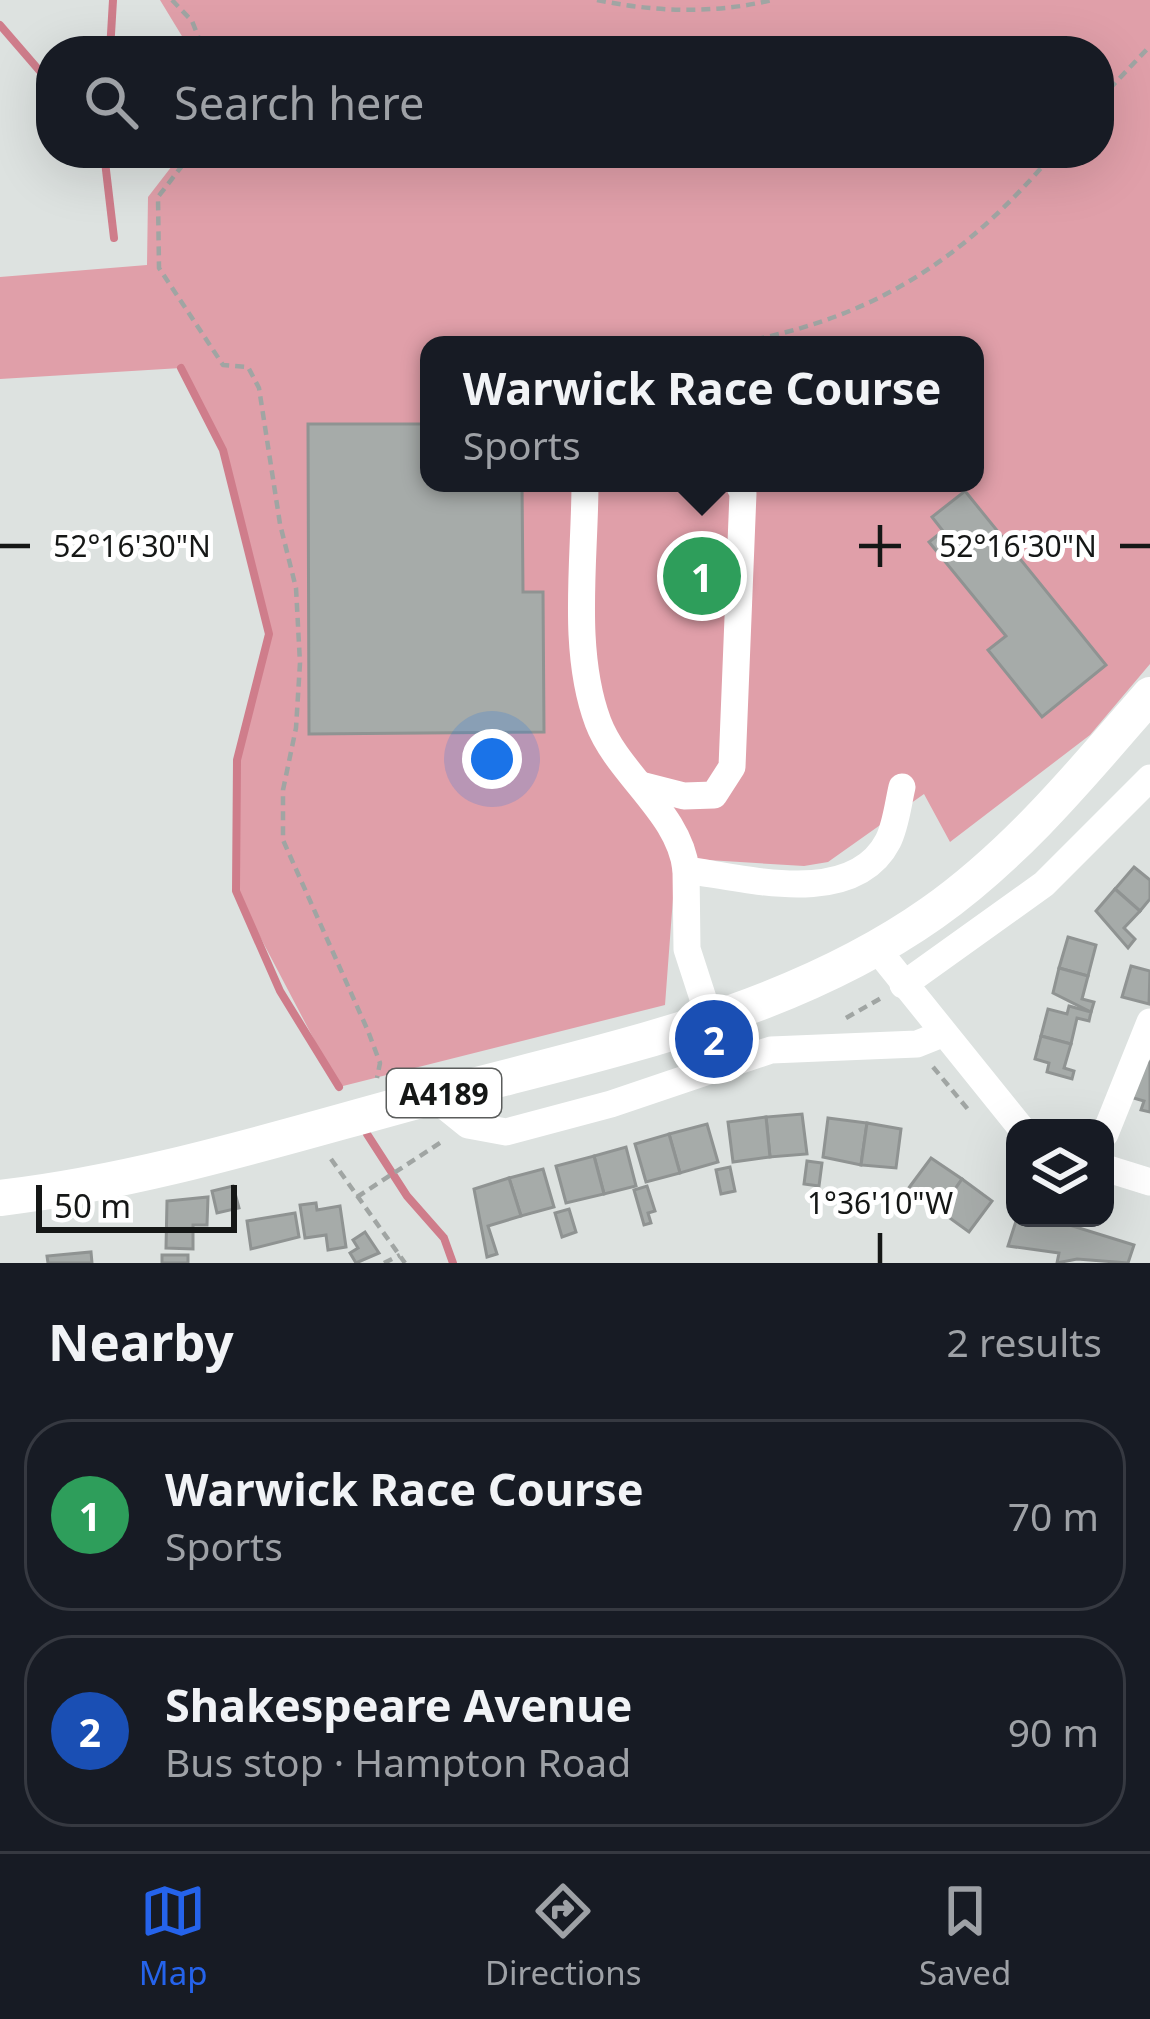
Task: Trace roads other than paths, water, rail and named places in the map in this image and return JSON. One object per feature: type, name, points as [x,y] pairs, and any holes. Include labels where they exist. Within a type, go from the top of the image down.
[{"type":"main road","name":"A4189","points":[[0,1198],[124,1179],[310,1130],[710,1020],[808,983],[932,913],[1001,856],[1150,695]]},
{"type":"street","points":[[585,492],[589,694],[614,756],[641,785],[685,853],[687,949],[710,1020]]},
{"type":"street","points":[[641,785],[684,796],[714,795],[725,786],[732,767],[742,492]]},
{"type":"street","points":[[895,990],[1044,884],[1150,778]]},
{"type":"street","points":[[686,871],[810,883],[847,877],[886,844],[902,787]]},
{"type":"street","points":[[876,948],[895,990],[942,1034],[1013,1119]]},
{"type":"street","points":[[1111,1119],[1150,1022]]},
{"type":"street","points":[[432,1096],[468,1124],[506,1132],[611,1105],[771,1050],[917,1044],[942,1034]]},
{"type":"street","points":[[1114,1171],[1150,1182]]},
{"type":"waterway","points":[[111,36],[113,0]]},
{"type":"waterway","points":[[0,25],[36,67]]},
{"type":"waterway","points":[[106,168],[114,238]]},
{"type":"waterway","points":[[181,368],[223,450],[269,634],[237,760],[236,891],[280,991],[339,1087]]},
{"type":"waterway","points":[[367,1134],[407,1196],[444,1238],[453,1263]]},
{"type":"place","name":"Warwick Race Course","points":[[702,576]]},
{"type":"place","name":"Shakespeare Avenue","points":[[714,1039]]}]
